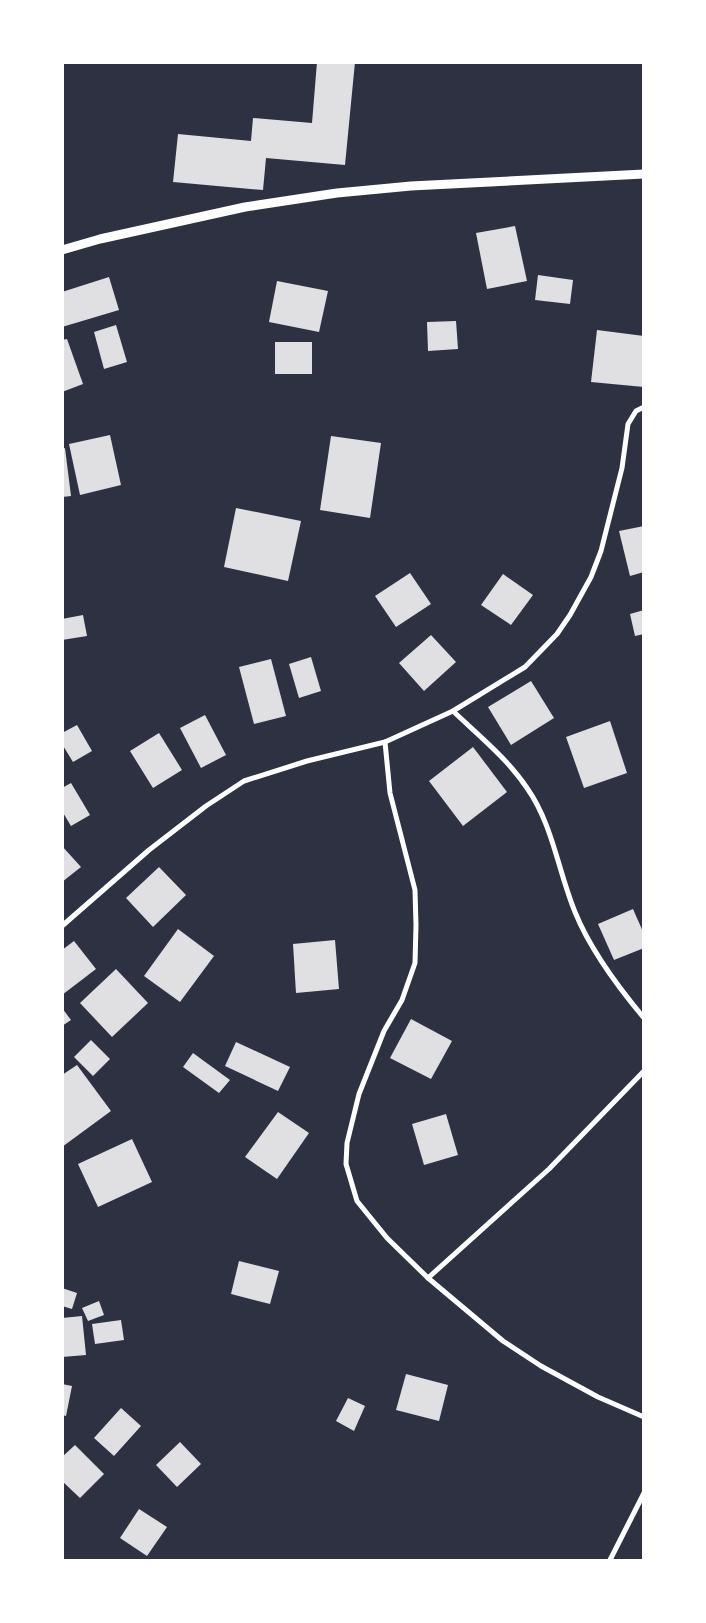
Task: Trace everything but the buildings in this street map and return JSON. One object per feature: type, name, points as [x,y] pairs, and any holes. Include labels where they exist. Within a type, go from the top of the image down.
[{"type":"street","points":[[62,250],[100,239],[245,207],[336,193],[411,186],[644,174]]},
{"type":"street","points":[[62,926],[149,850],[206,806],[244,781],[307,761],[385,742],[452,711],[526,667],[557,634],[591,577],[601,551],[622,468],[628,424],[636,411],[644,407]]},
{"type":"street","points":[[452,711],[503,758],[527,788],[548,826],[561,875],[575,914],[625,996],[644,1018]]},
{"type":"street","points":[[385,742],[390,793],[411,868],[415,890],[415,963],[402,1000],[384,1031],[359,1094],[347,1143],[346,1164],[357,1201],[387,1238],[428,1278],[503,1341],[540,1366],[598,1397],[644,1417]]},
{"type":"street","points":[[428,1278],[549,1168],[644,1071]]},
{"type":"street","points":[[610,1560],[644,1493]]}]
